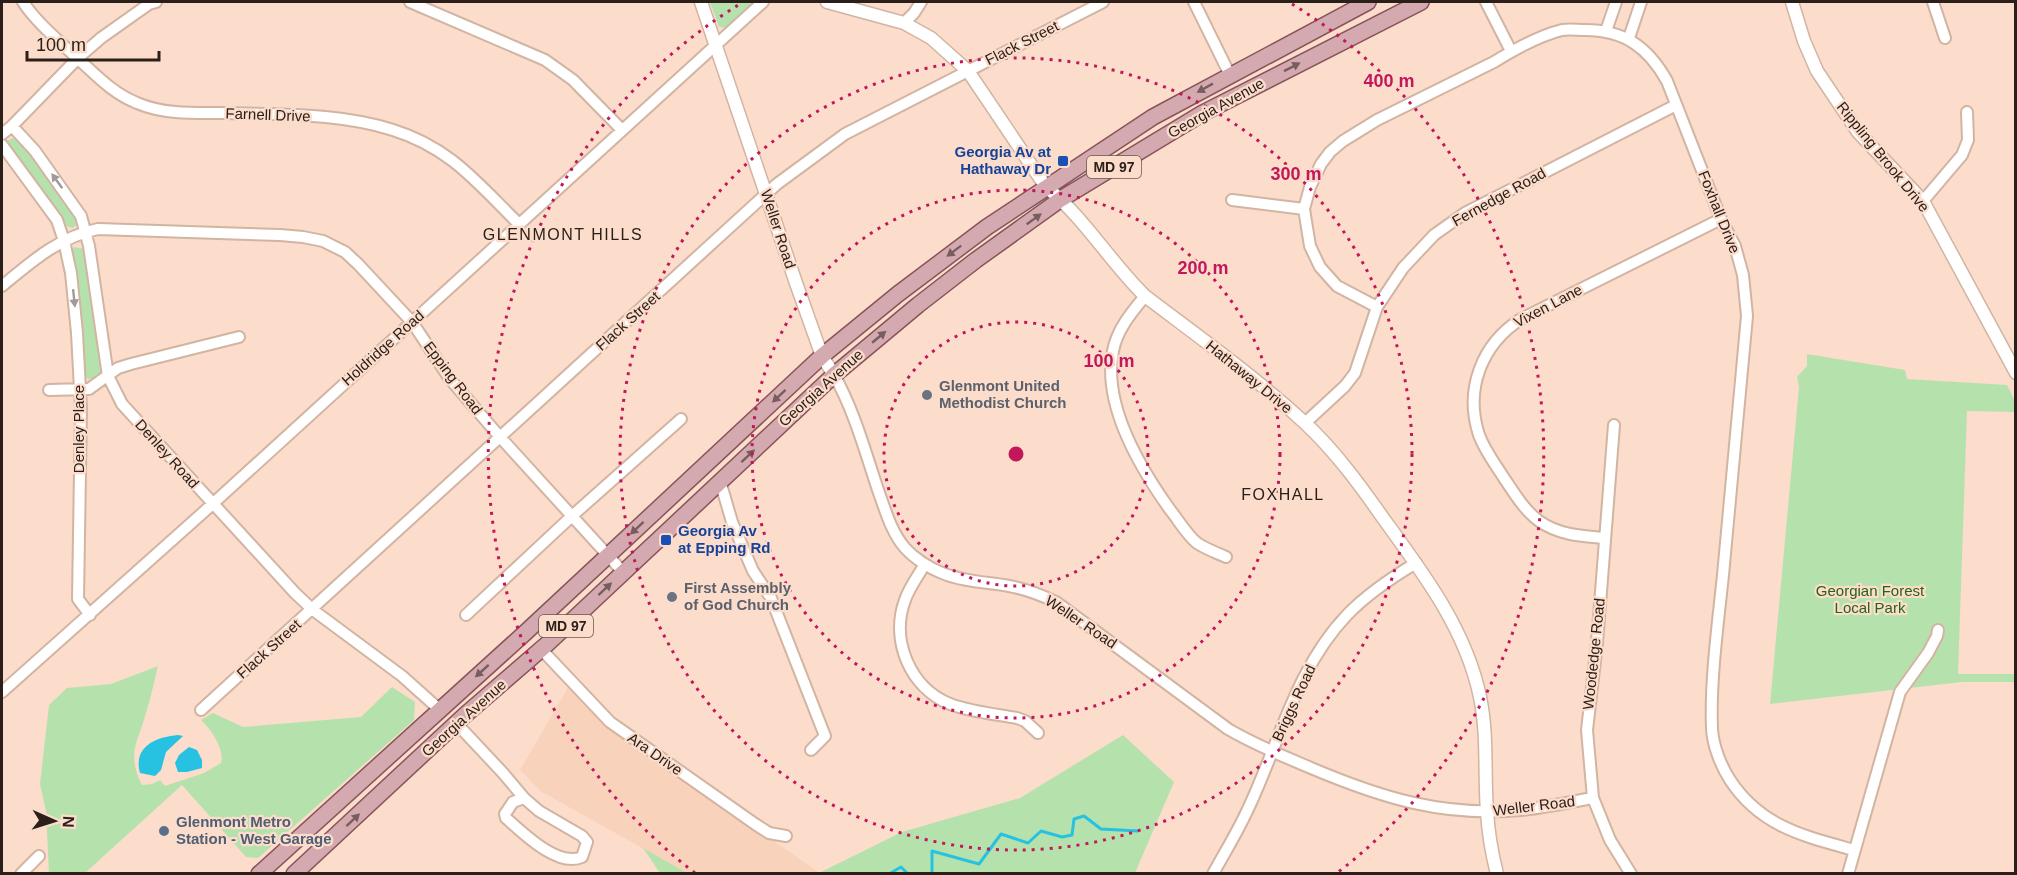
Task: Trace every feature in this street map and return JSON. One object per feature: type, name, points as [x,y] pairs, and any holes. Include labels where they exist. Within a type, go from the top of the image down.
[{"type":"main road","name":"Georgia Avenue","points":[[259,873],[440,710],[822,356],[942,260],[1046,187],[1153,117],[1368,2]]},
{"type":"main road","name":"Georgia Avenue","points":[[294,873],[541,649],[834,375],[976,260],[1061,199],[1203,113],[1421,2]]},
{"type":"street","name":"Farnell Drive","points":[[23,2],[49,32],[102,82],[122,96],[139,104],[175,112],[343,118],[394,130],[449,156],[519,224]]},
{"type":"street","points":[[2,134],[101,38],[149,4],[156,2]]},
{"type":"street","points":[[410,2],[545,60],[573,80],[621,129]]},
{"type":"street","name":"Weller Road","points":[[701,2],[822,356],[845,394],[884,505],[896,535],[905,548],[941,573],[960,579],[1034,592],[1056,602],[1228,729],[1252,744],[1359,788],[1391,799],[1441,809],[1487,812],[1522,810],[1593,798]]},
{"type":"street","name":"Holdridge Road","points":[[2,692],[213,504],[494,249],[621,129],[764,2]]},
{"type":"street","name":"Hathaway Drive","points":[[827,2],[904,23],[931,38],[968,71],[1046,187],[1061,199],[1129,280],[1145,296],[1258,383],[1305,423],[1354,477],[1416,563],[1452,620],[1464,647],[1480,696],[1486,739],[1487,812],[1497,873]]},
{"type":"street","points":[[904,23],[921,2]]},
{"type":"street","name":"Flack Street","points":[[201,710],[777,184],[845,134],[1104,2]]},
{"type":"street","points":[[1194,2],[1230,75]]},
{"type":"street","points":[[1486,2],[1511,51]]},
{"type":"street","points":[[1606,31],[1616,2]]},
{"type":"street","points":[[1629,39],[1641,2]]},
{"type":"street","name":"Rippling Brook Drive","points":[[1792,2],[1804,42],[1817,71],[1858,132],[1923,201],[2016,373]]},
{"type":"street","points":[[1933,2],[1945,38]]},
{"type":"street","name":"Foxhall Drive","points":[[1377,307],[1337,286],[1320,267],[1310,246],[1304,209],[1310,187],[1321,164],[1330,152],[1377,120],[1494,62],[1511,51],[1564,30],[1606,31],[1629,39],[1649,54],[1667,81],[1721,219],[1735,246],[1743,275],[1747,316],[1714,664],[1712,731],[1719,757],[1729,779],[1757,811],[1795,834],[1854,850]]},
{"type":"street","name":"Fernedge Road","points":[[1305,423],[1345,386],[1354,373],[1377,307],[1402,268],[1434,235],[1465,213],[1676,105]]},
{"type":"street","points":[[1923,201],[1962,155],[1968,140],[1967,112]]},
{"type":"street","name":"Denley Road","points":[[12,126],[61,186],[81,216],[86,232],[108,376],[122,404],[295,593],[313,610],[402,676],[440,710]]},
{"type":"street","points":[[2,145],[57,220],[64,241]]},
{"type":"street","points":[[1232,200],[1304,209]]},
{"type":"street","name":"Vixen Lane","points":[[1605,538],[1557,531],[1538,520],[1518,499],[1487,453],[1479,434],[1474,393],[1482,362],[1491,346],[1507,328],[1521,319],[1721,219]]},
{"type":"street","name":"Epping Road","points":[[2,286],[43,252],[86,232],[121,229],[280,235],[322,241],[352,258],[412,322],[450,379],[623,572]]},
{"type":"street","name":"Denley Place","points":[[64,241],[71,273],[78,333],[81,408],[78,599],[90,615]]},
{"type":"street","points":[[1145,296],[1125,321],[1113,348],[1110,372],[1113,397],[1128,439],[1153,485],[1197,543],[1226,557]]},
{"type":"street","points":[[49,390],[89,389],[118,368],[238,337]]},
{"type":"street","points":[[466,615],[681,419]]},
{"type":"street","name":"Woodedge Road","points":[[1614,425],[1597,643],[1587,730],[1593,798],[1610,840],[1631,873]]},
{"type":"street","points":[[720,481],[732,522],[753,571],[771,598],[825,736],[811,750]]},
{"type":"street","name":"Briggs Road","points":[[1213,873],[1248,809],[1304,676],[1327,638],[1363,599],[1387,580],[1416,563]]},
{"type":"street","points":[[925,564],[904,601],[900,623],[903,653],[912,672],[922,686],[948,703],[1017,718],[1025,721],[1038,733]]},
{"type":"street","points":[[1848,873],[1900,692],[1928,653],[1938,630]]},
{"type":"street","name":"Ara Drive","points":[[541,649],[610,722],[755,824],[769,833],[786,836]]},
{"type":"street","points":[[457,724],[538,812],[582,836],[587,842],[582,857],[566,860],[546,850],[531,841],[506,818],[505,814],[513,802],[524,798]]},
{"type":"street","points":[[21,873],[39,856]]},
{"type":"shaded area","points":[[569,686],[615,731],[820,873],[687,873],[542,792],[520,770]]},
{"type":"green space","points":[[710,2],[757,2],[727,28],[719,27]]},
{"type":"green space","points":[[12,138],[22,142],[76,218],[76,225],[73,228],[66,226],[61,220],[8,146],[8,140]]},
{"type":"green space","points":[[74,247],[84,249],[103,372],[98,378],[88,379],[83,367],[81,318],[72,252]]},
{"type":"green space","name":"Georgian Forest Local Park","points":[[1807,354],[1905,370],[1907,379],[2007,385],[2015,401],[2015,412],[1967,411],[1958,674],[2015,674],[2015,682],[1962,682],[1770,704],[1799,387],[1797,377],[1807,366]]},
{"type":"green space","points":[[158,666],[135,748],[135,764],[142,785],[160,780],[165,786],[204,773],[221,763],[219,746],[213,734],[201,720],[213,713],[243,727],[361,717],[392,687],[415,702],[414,720],[258,858],[246,857],[182,785],[85,873],[49,873],[46,811],[40,784],[49,705],[67,688],[111,684]]},
{"type":"green space","points":[[1123,735],[1174,782],[1135,873],[819,873],[902,832],[1020,798]]},
{"type":"green space","points":[[643,848],[687,873],[660,873]]},
{"type":"water","points":[[183,736],[166,752],[161,770],[155,776],[140,773],[140,756],[148,745],[161,738]]},
{"type":"water","points":[[189,747],[197,750],[202,760],[202,768],[178,772],[175,763],[179,755]]},
{"type":"waterway","points":[[932,874],[932,851],[979,864],[1001,834],[1028,843],[1041,831],[1062,837],[1072,835],[1074,819],[1084,816],[1101,829],[1138,831]]},
{"type":"waterway","points":[[889,874],[901,867],[908,874]]},
{"type":"place","name":"Georgia Av at Hathaway Dr","points":[[1063,161]]},
{"type":"place","name":"Glenmont United Methodist Church","points":[[927,395]]},
{"type":"place","name":"Georgia Av at Epping Rd","points":[[666,540]]},
{"type":"place","name":"First Assembly of God Church","points":[[672,597]]},
{"type":"place","name":"Glenmont Metro Station - West Garage","points":[[164,831]]},
{"type":"district","name":"GLENMONT HILLS","points":[[563,234]]},
{"type":"district","name":"FOXHALL","points":[[1283,494]]}]
